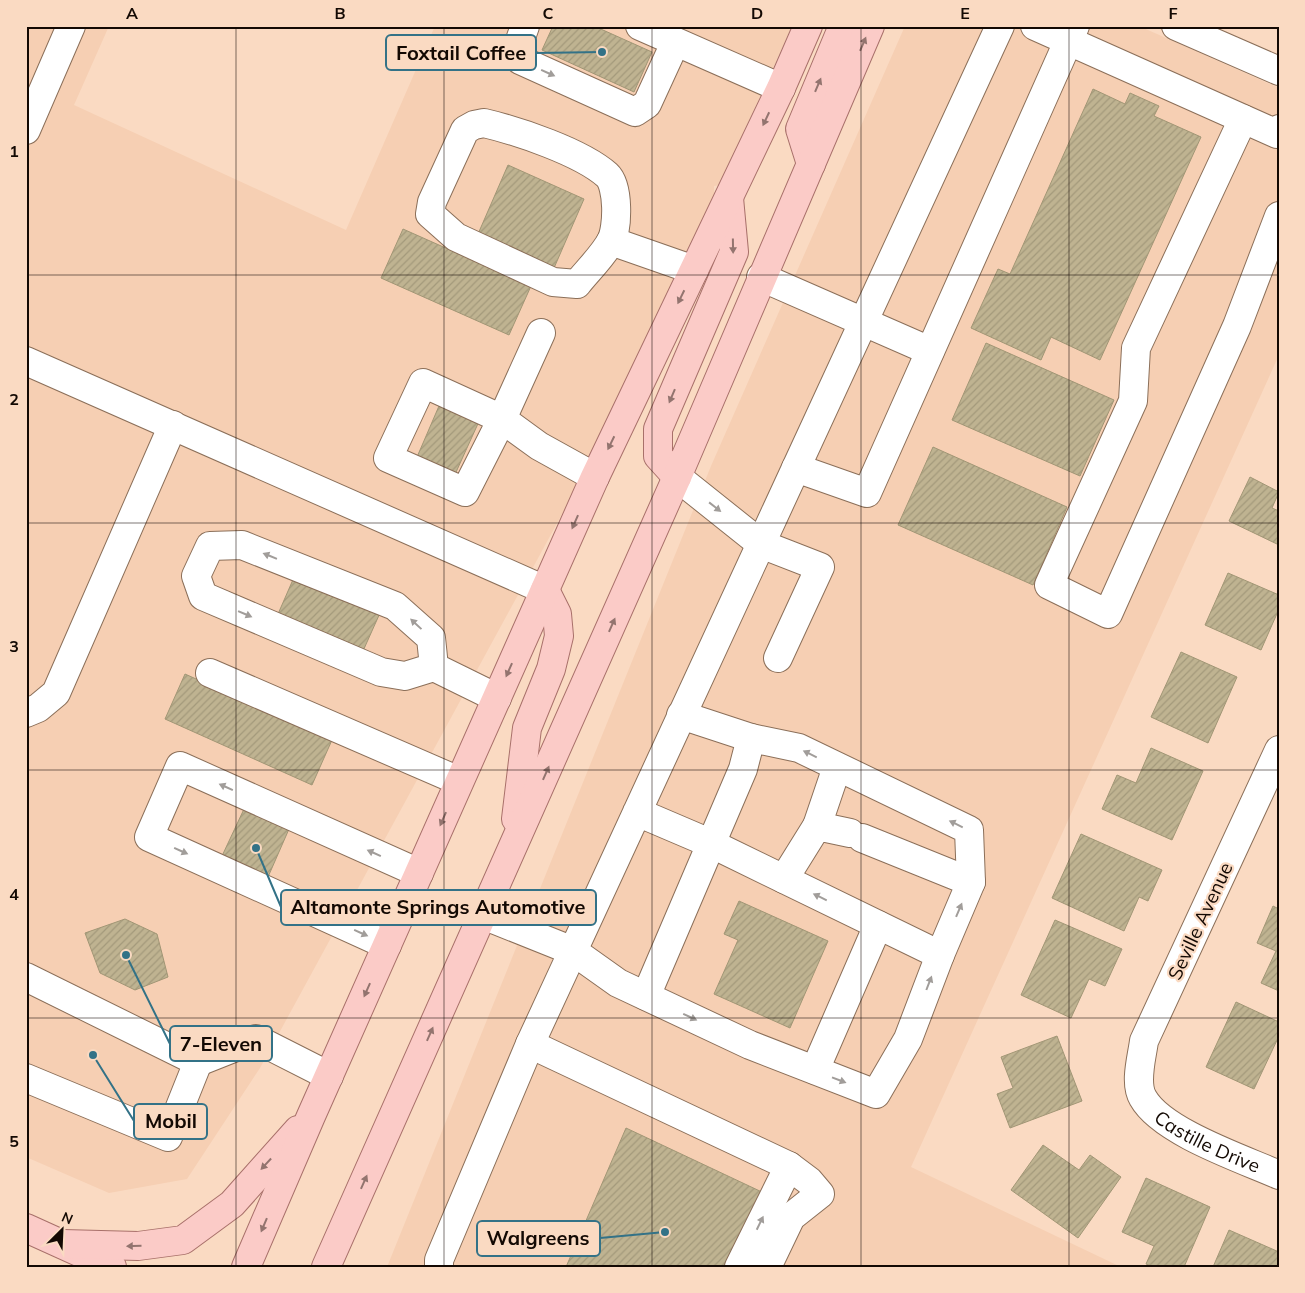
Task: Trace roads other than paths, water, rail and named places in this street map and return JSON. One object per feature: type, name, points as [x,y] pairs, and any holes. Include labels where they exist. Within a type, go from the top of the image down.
[{"type":"main road","points":[[246,1267],[311,1116],[595,477],[781,88],[808,26]]},
{"type":"main road","points":[[811,164],[800,129],[843,26]]},
{"type":"main road","points":[[326,1267],[677,477],[870,26]]},
{"type":"main road","points":[[677,477],[658,456],[658,429],[734,252],[729,198]]},
{"type":"main road","points":[[513,848],[527,728],[551,669],[559,636],[557,614],[544,590]]},
{"type":"main road","points":[[63,1244],[138,1246],[183,1240],[232,1204],[261,1168],[311,1116]]},
{"type":"main road","points":[[344,1227],[348,1267]]},
{"type":"main road","points":[[26,1228],[112,1267]]},
{"type":"street","points":[[26,130],[71,26]]},
{"type":"street","points":[[526,26],[519,43],[520,60],[635,112],[647,104],[675,43]]},
{"type":"street","points":[[640,26],[781,88]]},
{"type":"street","points":[[439,1267],[439,1260],[530,1044],[1000,26]]},
{"type":"street","points":[[1035,26],[1071,34],[1243,119],[1278,133]]},
{"type":"street","points":[[1176,26],[1279,71]]},
{"type":"street","points":[[796,468],[867,493],[1071,34]]},
{"type":"street","points":[[1243,119],[1136,348],[1133,401],[1049,585],[1108,614],[1237,326],[1279,216]]},
{"type":"street","points":[[484,123],[512,130],[580,158],[608,176],[618,203],[611,240],[577,284],[553,282],[456,237],[430,214],[432,202],[465,130],[474,125],[484,123]]},
{"type":"street","points":[[611,240],[694,270]]},
{"type":"street","points":[[762,277],[930,351]]},
{"type":"street","points":[[542,332],[502,419],[539,446],[595,477]]},
{"type":"street","points":[[26,361],[544,590]]},
{"type":"street","points":[[26,713],[38,708],[56,693],[173,425]]},
{"type":"street","points":[[677,477],[761,544],[820,567],[778,658]]},
{"type":"street","points":[[434,667],[431,638],[396,606],[242,545],[210,546],[196,576],[203,596],[381,672],[405,676],[434,667],[497,698]]},
{"type":"street","points":[[210,673],[460,781]]},
{"type":"street","points":[[483,915],[573,950],[618,983],[750,1045],[876,1094],[908,1039],[970,882],[970,830],[799,748],[751,738],[682,715]]},
{"type":"street","points":[[646,996],[744,769],[751,738]]},
{"type":"street","name":"Seville Avenue","points":[[1142,1097],[1140,1073],[1144,1041],[1279,750]]},
{"type":"street","points":[[387,945],[149,837],[180,766],[419,873]]},
{"type":"street","points":[[784,879],[817,826],[837,767]]},
{"type":"street","points":[[637,812],[712,844],[940,955]]},
{"type":"street","points":[[817,826],[856,835],[970,882]]},
{"type":"street","points":[[815,1070],[878,925]]},
{"type":"street","points":[[26,977],[198,1062]]},
{"type":"street","points":[[26,1078],[168,1137],[198,1062],[256,1039],[329,1076]]},
{"type":"street","points":[[530,1044],[789,1166],[809,1181],[820,1194],[790,1217],[767,1267]]},
{"type":"street","name":"Castille Drive","points":[[1142,1097],[1157,1115],[1180,1131],[1279,1175]]},
{"type":"street","points":[[739,1267],[789,1166]]},
{"type":"place","name":"Foxtail Coffee","points":[[602,52]]},
{"type":"place","name":"Altamonte Springs Automotive","points":[[256,848]]},
{"type":"place","name":"7-Eleven","points":[[126,955]]},
{"type":"place","name":"Mobil","points":[[93,1055]]},
{"type":"place","name":"Walgreens","points":[[665,1232]]}]
